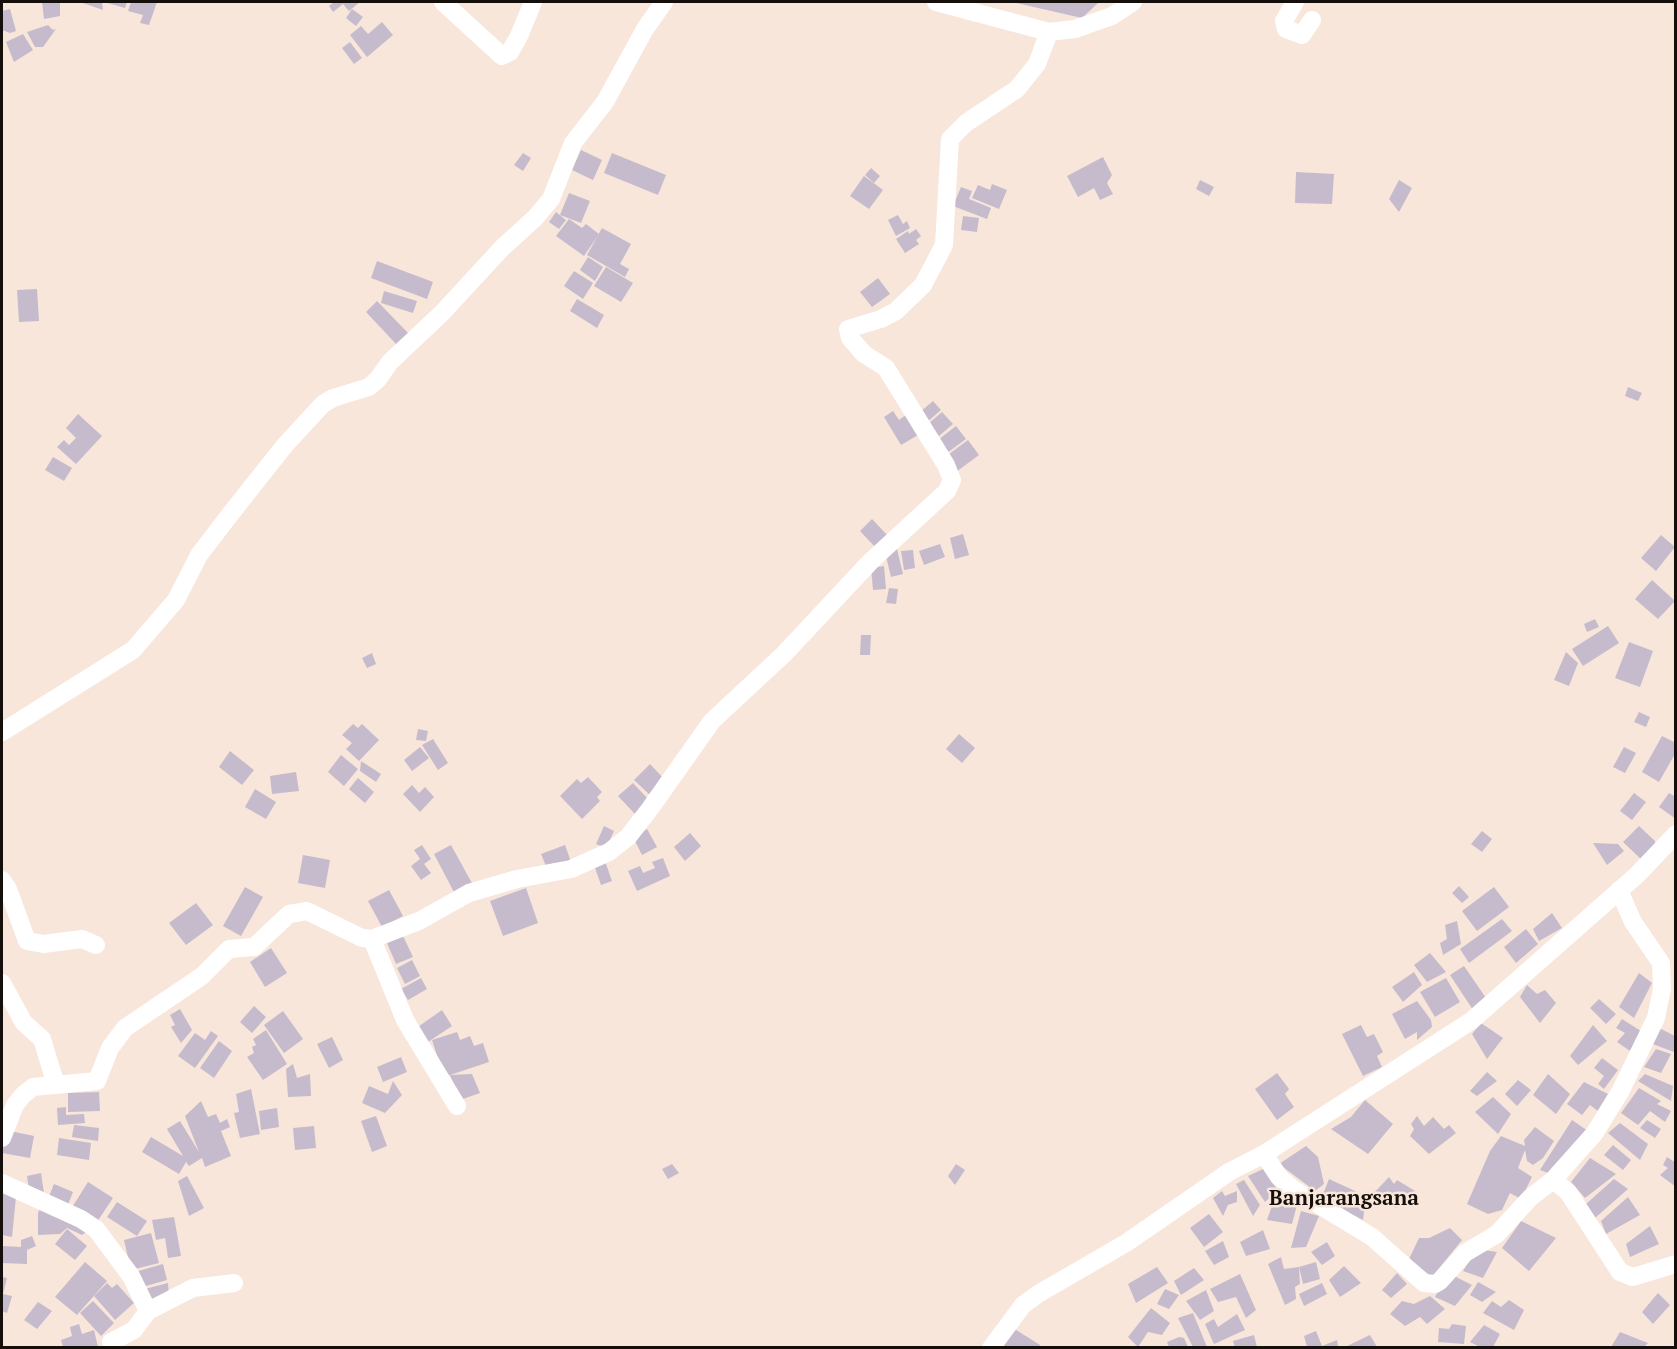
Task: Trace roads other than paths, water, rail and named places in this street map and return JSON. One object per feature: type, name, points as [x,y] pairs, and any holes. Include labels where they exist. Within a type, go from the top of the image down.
[{"type":"street","points":[[443,2],[501,56],[510,52],[532,2]]},
{"type":"street","points":[[2,732],[133,650],[176,600],[199,555],[232,512],[285,445],[323,404],[333,398],[369,387],[390,362],[442,313],[502,248],[535,218],[550,199],[573,143],[605,102],[645,29],[664,2]]},
{"type":"street","points":[[936,2],[1049,32],[1075,29],[1112,16],[1133,2]]},
{"type":"street","points":[[1295,2],[1284,21],[1286,29],[1302,35],[1312,20]]},
{"type":"street","points":[[2,1138],[15,1105],[22,1095],[33,1087],[97,1081],[110,1048],[125,1028],[202,976],[229,949],[254,947],[289,914],[307,910],[362,938],[372,939],[419,921],[469,893],[517,879],[571,869],[609,852],[628,837],[712,721],[784,654],[871,561],[947,491],[952,480],[946,465],[886,368],[864,354],[850,338],[848,329],[881,319],[896,311],[923,285],[944,245],[950,140],[966,123],[1017,89],[1036,64],[1049,32]]},
{"type":"street","points":[[991,1347],[1023,1305],[1038,1294],[1126,1243],[1229,1172],[1264,1154],[1471,1021],[1619,891],[1676,834]]},
{"type":"street","points":[[2,880],[8,889],[27,941],[43,944],[87,939],[96,945]]},
{"type":"street","points":[[1264,1154],[1279,1177],[1293,1189],[1372,1236],[1419,1281],[1430,1284],[1440,1281],[1472,1248],[1497,1234],[1513,1220],[1530,1198],[1553,1180],[1594,1134],[1620,1092],[1656,1018],[1662,988],[1661,963],[1633,922],[1619,891]]},
{"type":"street","points":[[372,939],[405,1020],[457,1106]]},
{"type":"street","points":[[2,983],[24,1023],[42,1039],[56,1085]]},
{"type":"street","points":[[1553,1180],[1575,1202],[1620,1272],[1633,1277],[1676,1264]]},
{"type":"street","points":[[2,1183],[81,1219],[96,1229],[131,1276],[148,1311]]},
{"type":"street","points":[[111,1342],[134,1330],[148,1311],[193,1288],[234,1283]]},
{"type":"district","name":"Banjarangsana","points":[[1344,1199]]}]
